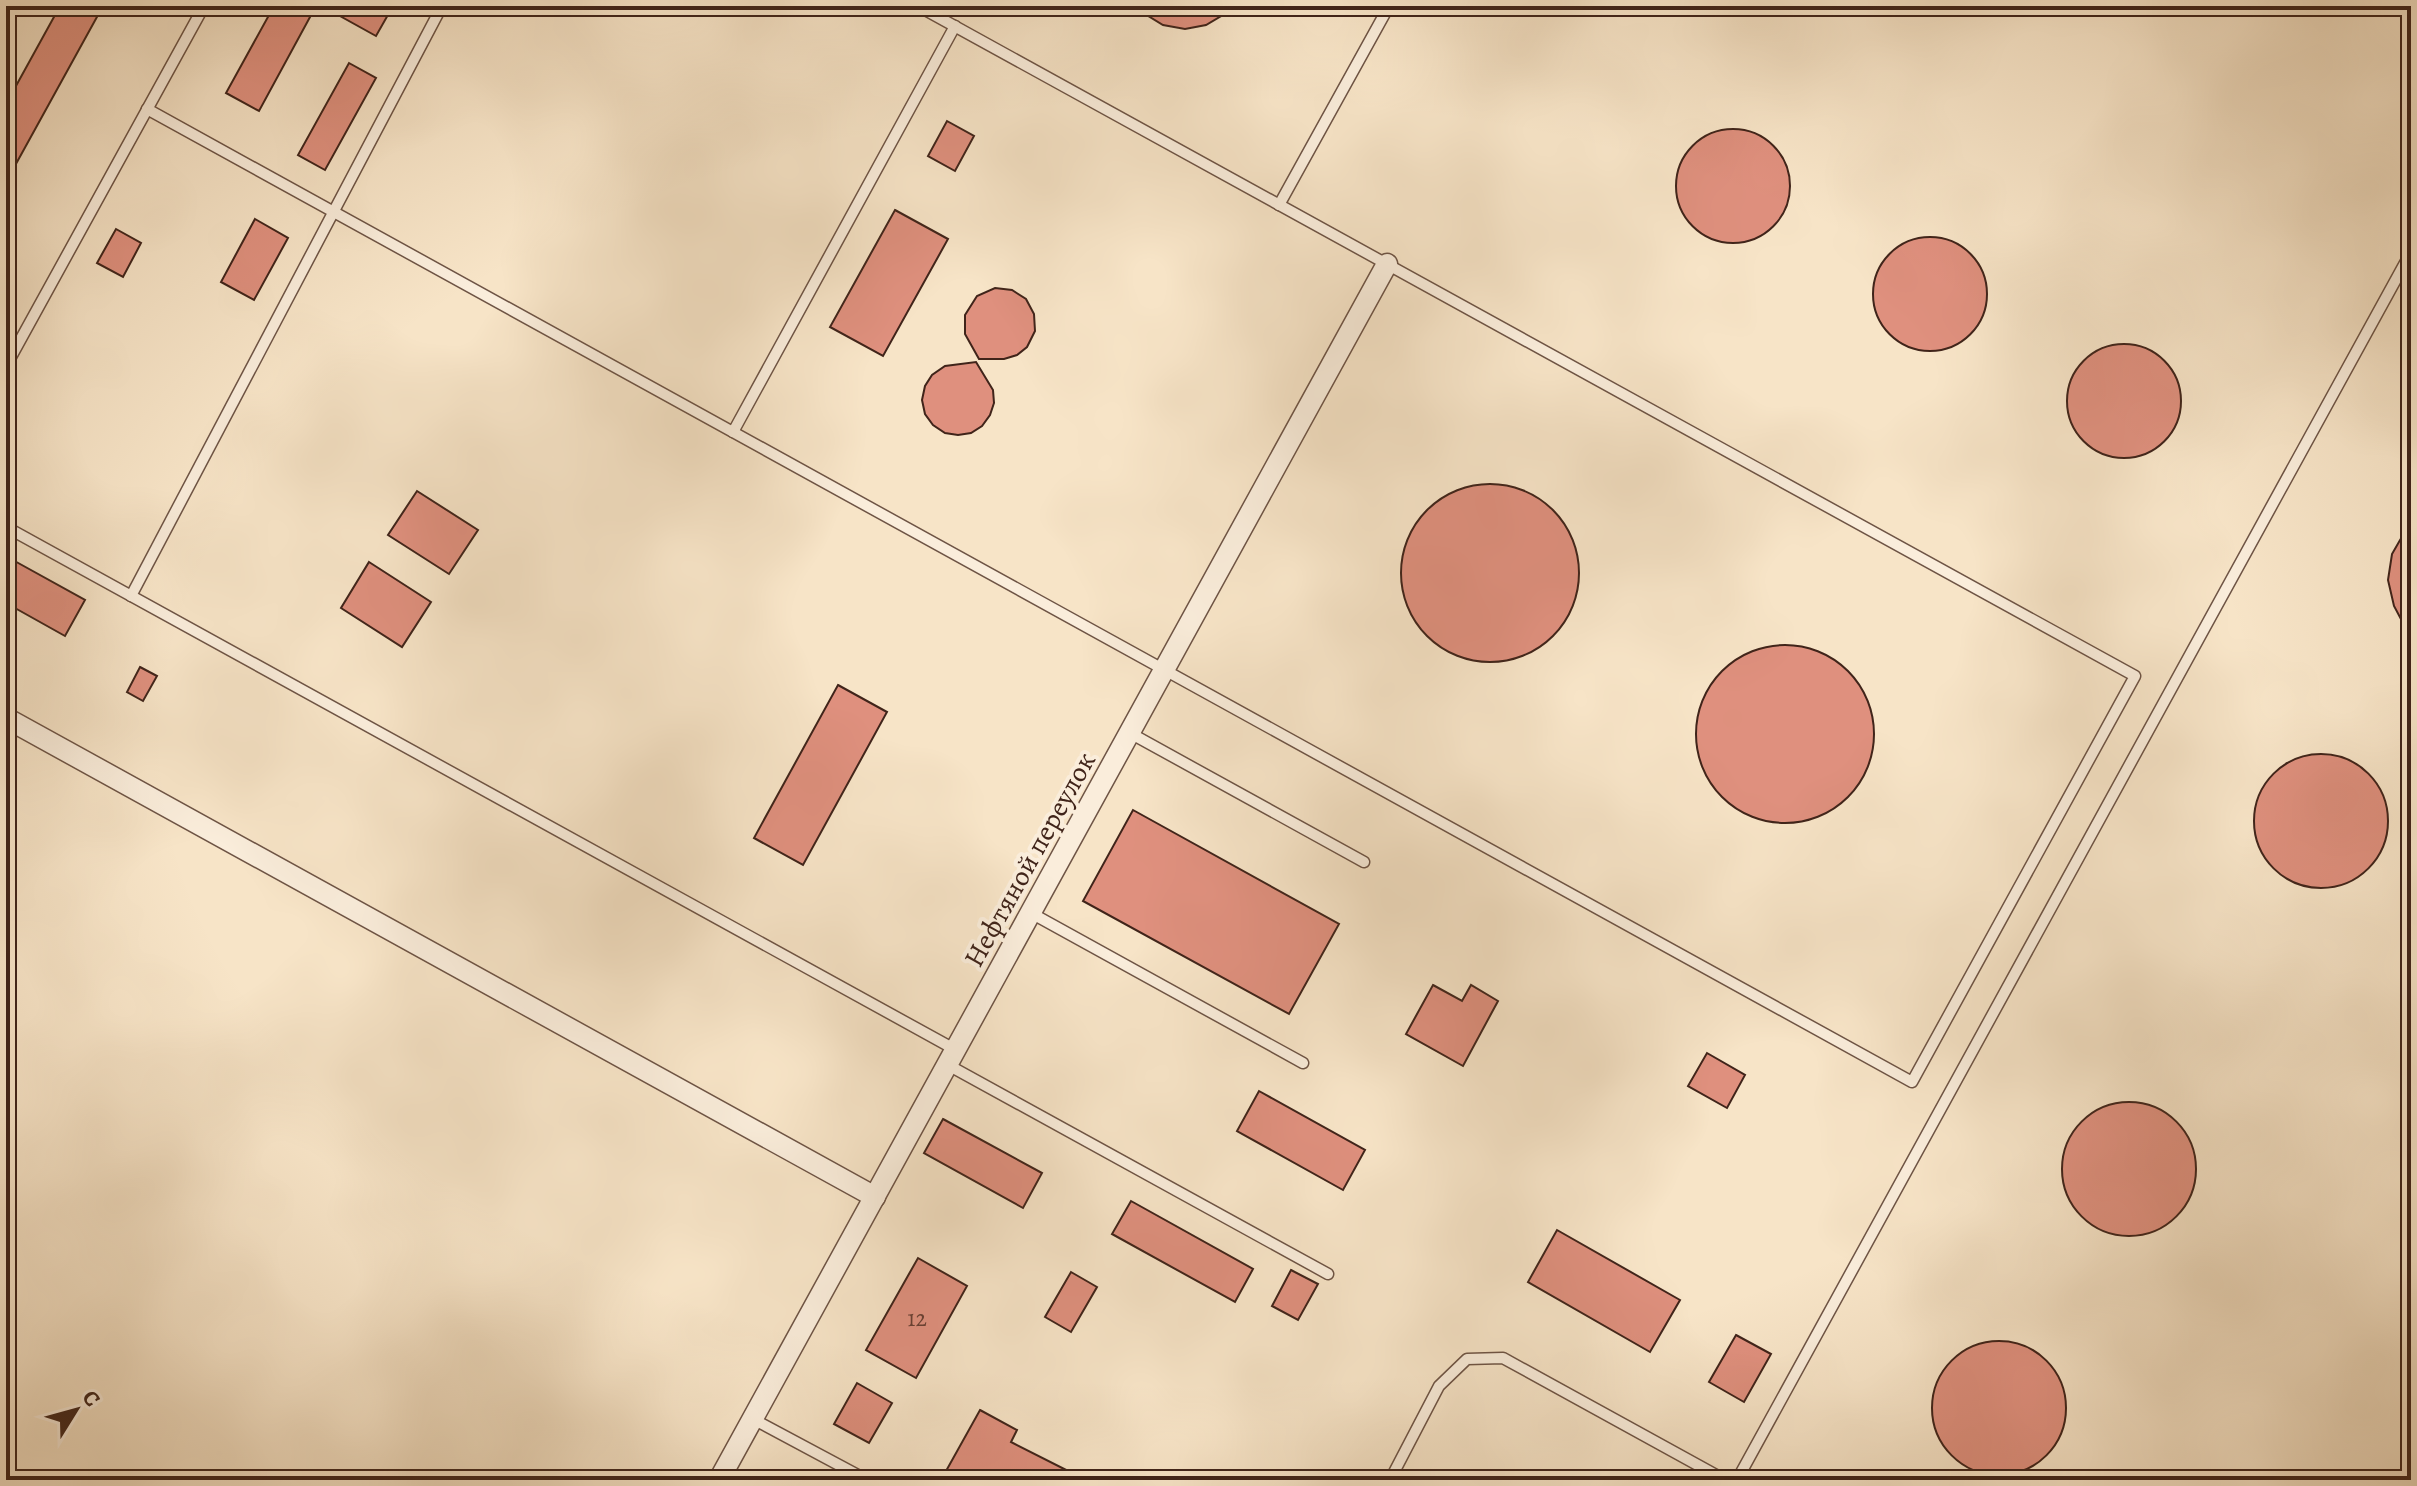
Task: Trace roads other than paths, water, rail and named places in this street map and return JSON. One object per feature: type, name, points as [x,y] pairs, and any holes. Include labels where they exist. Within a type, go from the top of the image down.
[{"type":"street","name":"Нефтяной переулок","points":[[719,1480],[1387,264]]},
{"type":"street","points":[[6,718],[875,1197]]},
{"type":"lane","points":[[6,366],[204,6]]},
{"type":"lane","points":[[131,596],[442,6]]},
{"type":"lane","points":[[147,109],[1912,1082],[2135,676],[955,26],[937,10],[918,6]]},
{"type":"lane","points":[[1279,205],[1389,6]]},
{"type":"lane","points":[[733,432],[955,26]]},
{"type":"lane","points":[[1737,1480],[2411,252]]},
{"type":"lane","points":[[6,527],[952,1057],[1328,1274]]},
{"type":"lane","points":[[1130,733],[1364,862]]},
{"type":"lane","points":[[1031,913],[1303,1063]]},
{"type":"lane","points":[[1390,1480],[1439,1386],[1467,1359],[1503,1358],[1725,1480]]},
{"type":"lane","points":[[753,1419],[867,1480]]}]
